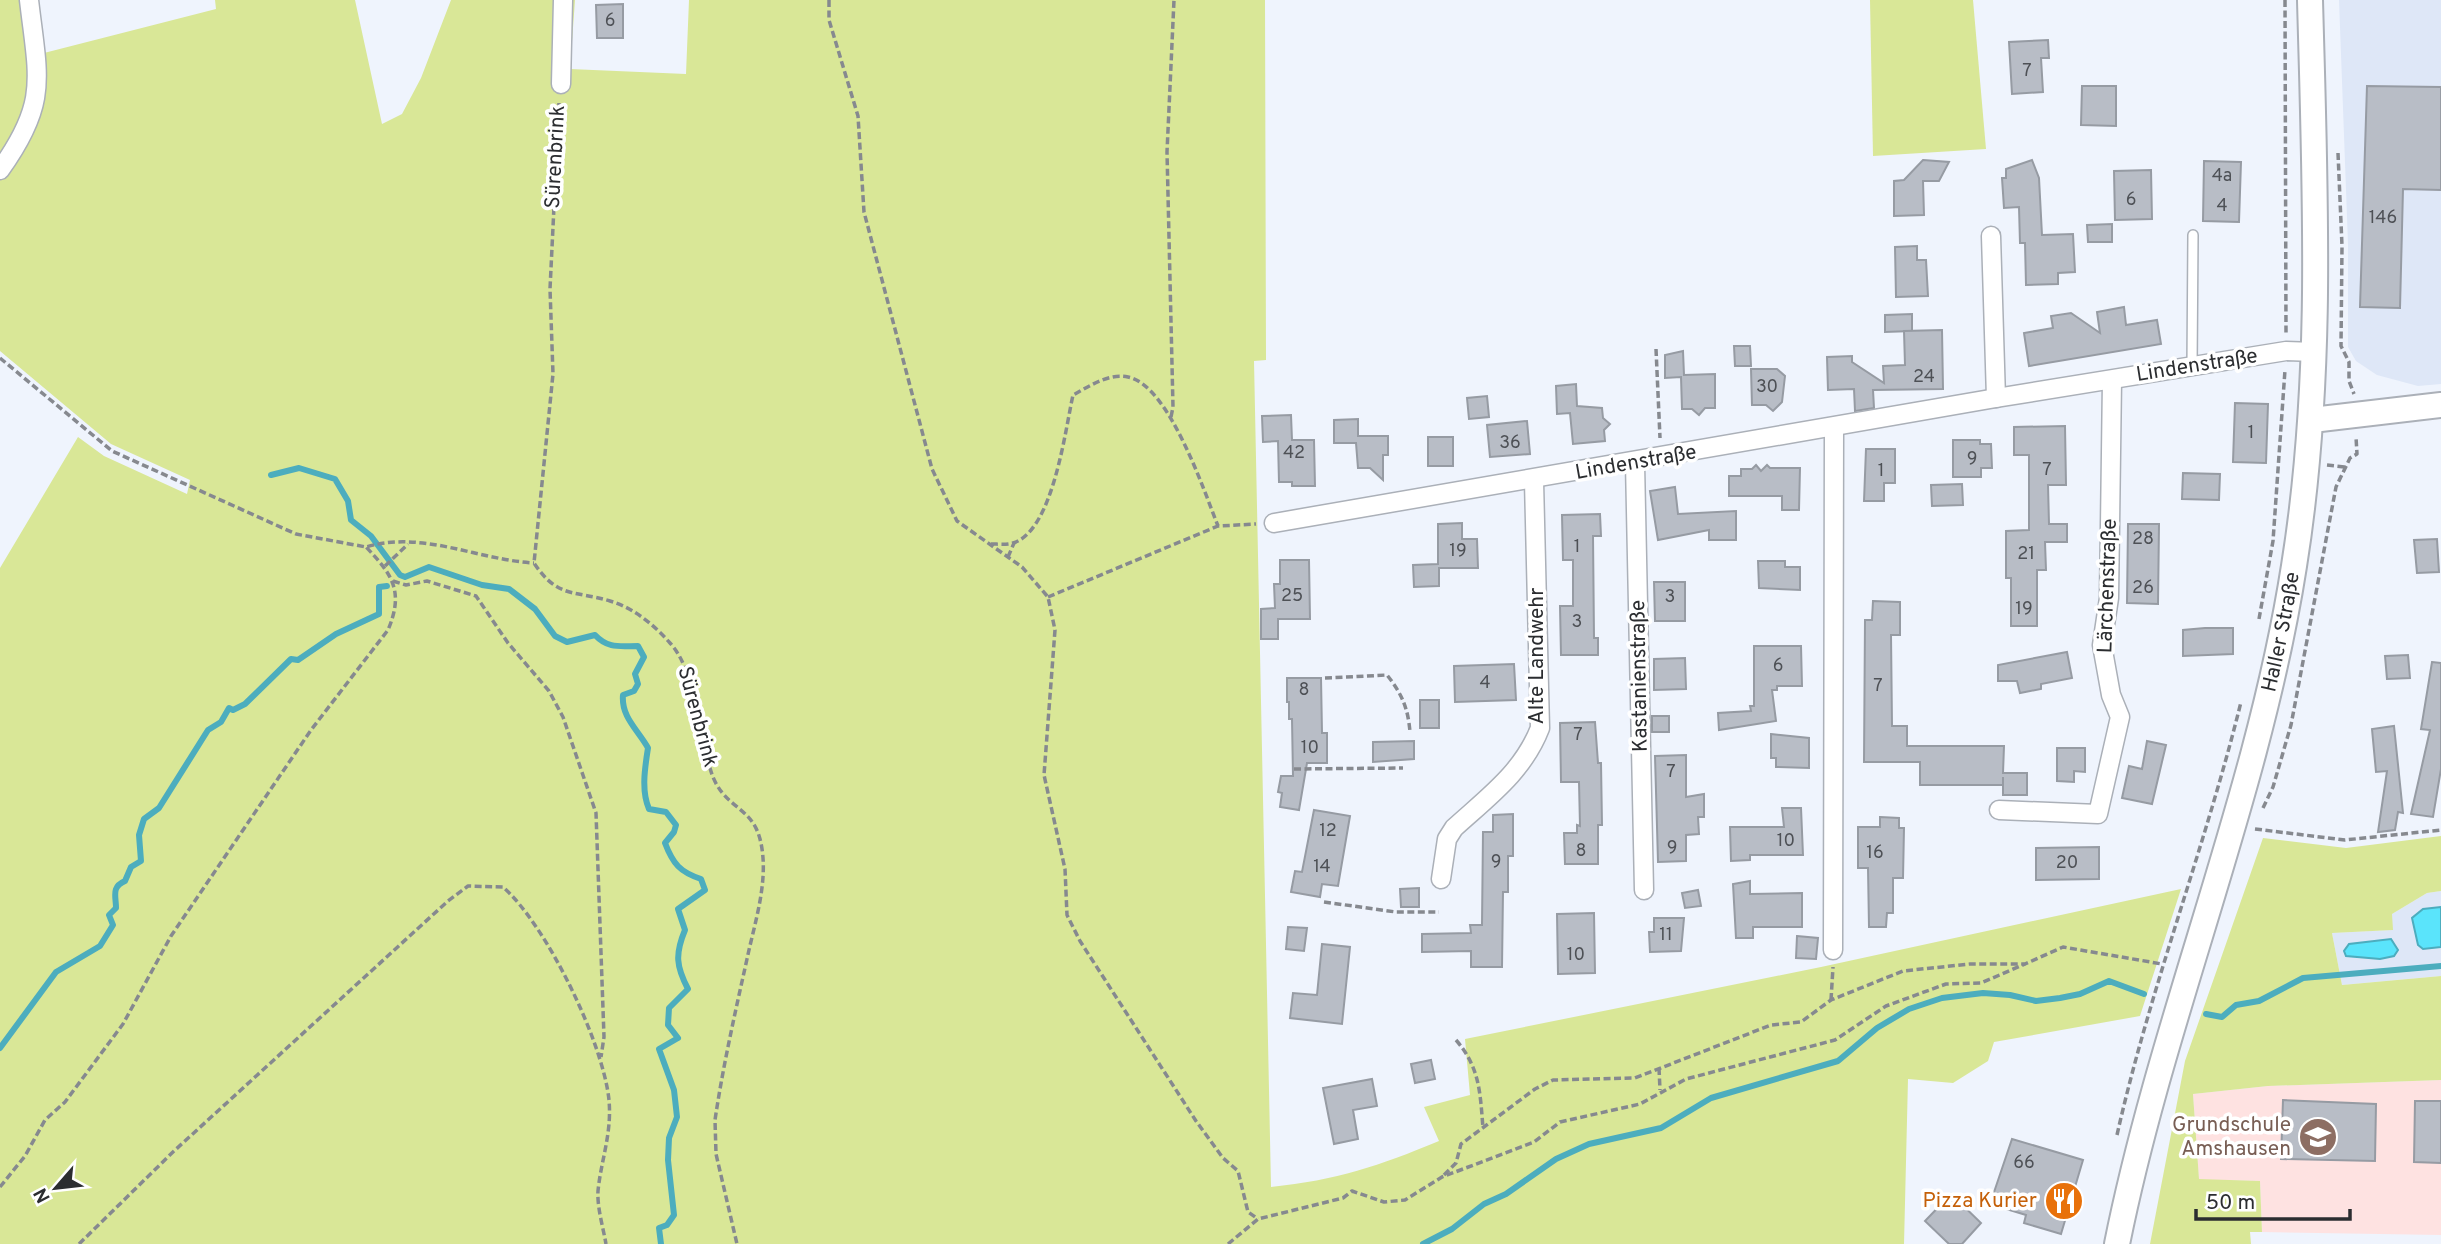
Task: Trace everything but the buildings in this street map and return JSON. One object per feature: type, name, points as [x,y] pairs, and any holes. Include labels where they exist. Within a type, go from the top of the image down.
[{"type":"main road","name":"Haller Straße","points":[[2117,1244],[2144,1118],[2265,708],[2294,567],[2312,420],[2315,352],[2310,0]]},
{"type":"main road","points":[[2312,420],[2441,405]]},
{"type":"street","points":[[0,170],[18,146],[32,116],[39,83],[29,0]]},
{"type":"street","name":"Sürenbrink","points":[[561,83],[564,0]]},
{"type":"street","points":[[1991,236],[1996,398]]},
{"type":"street","name":"Lindenstraße","points":[[1274,523],[1534,481],[1996,398],[2286,351],[2315,352]]},
{"type":"street","name":"Lärchenstraße","points":[[1999,810],[2098,814],[2120,717],[2111,695],[2102,645],[2109,598],[2112,380]]},
{"type":"street","points":[[1833,950],[1834,428]]},
{"type":"street","name":"Kastanienstraße","points":[[1635,463],[1644,890]]},
{"type":"street","name":"Alte Landwehr","points":[[1441,880],[1447,839],[1454,828],[1517,771],[1530,753],[1540,728],[1534,481]]},
{"type":"lane","points":[[2192,367],[2193,235]]},
{"type":"path","points":[[829,0],[830,20],[858,116],[864,212],[932,470],[957,521],[1021,567],[1048,597],[1055,629],[1044,775],[1066,869],[1067,915],[1080,941],[1196,1121],[1223,1158],[1238,1171],[1248,1212],[1258,1219]]},
{"type":"path","points":[[1171,417],[1173,407],[1167,152],[1174,0]]},
{"type":"path","points":[[2285,0],[2287,327]]},
{"type":"path","name":"Sürenbrink","points":[[561,83],[550,289],[553,374],[534,563],[545,579],[559,590],[609,600],[627,608],[647,621],[671,643],[686,669],[714,782],[726,800],[749,816],[761,841],[763,882],[715,1120],[716,1154],[737,1244]]},
{"type":"path","points":[[2340,328],[2341,346],[2349,362],[2349,381],[2354,393]]},
{"type":"path","points":[[1656,349],[1661,458]]},
{"type":"path","points":[[2259,621],[2273,541],[2286,351]]},
{"type":"path","points":[[0,358],[112,451],[296,534],[366,547],[440,544],[511,562],[534,563]]},
{"type":"path","points":[[990,544],[1014,543],[1031,531],[1046,505],[1073,395],[1105,378],[1128,377],[1140,382],[1171,417],[1218,526]]},
{"type":"path","points":[[1048,597],[1218,526],[1274,523]]},
{"type":"path","points":[[1009,557],[1014,543]]},
{"type":"path","points":[[385,566],[408,544]]},
{"type":"path","points":[[0,1187],[25,1156],[45,1120],[65,1102],[123,1024],[171,936],[311,730],[388,629],[397,594],[385,566],[366,547]]},
{"type":"path","points":[[393,581],[406,584],[427,581],[476,596],[508,643],[549,691],[562,717],[596,813],[604,1037],[601,1058]]},
{"type":"path","points":[[1325,678],[1387,675],[1399,690],[1408,709],[1409,732]]},
{"type":"path","points":[[1228,1244],[1258,1219],[1343,1198],[1352,1191],[1384,1202],[1405,1200],[1442,1177],[1534,1142],[1553,1125],[1640,1104],[1660,1090],[1686,1079],[1836,1040],[1886,1006],[1946,984],[1981,983],[2063,947],[2163,965],[2206,832],[2241,699]]},
{"type":"path","points":[[1294,769],[1403,768]]},
{"type":"path","points":[[2232,823],[2261,830],[2345,840],[2441,830]]},
{"type":"path","points":[[79,1244],[263,1069],[448,901],[468,886],[503,887],[523,904],[549,945],[601,1058],[609,1102],[608,1148],[598,1192],[606,1244]]},
{"type":"path","points":[[1324,902],[1396,912],[1439,912]]},
{"type":"path","points":[[1831,1000],[1833,950]]},
{"type":"path","points":[[1442,1177],[1456,1163],[1461,1144],[1535,1089],[1553,1080],[1635,1078],[1771,1025],[1801,1021],[1831,1000],[1903,971],[1970,964],[2025,964]]},
{"type":"path","points":[[1456,1040],[1471,1057],[1479,1084],[1483,1128]]},
{"type":"path","points":[[1659,1069],[1660,1090]]},
{"type":"shaded area","points":[[2339,0],[2441,0],[2441,384],[2418,386],[2377,375],[2356,361],[2348,347],[2348,244]]},
{"type":"shaded area","points":[[2441,891],[2441,976],[2342,985],[2332,933],[2392,930],[2392,914],[2427,893]]},
{"type":"shaded area","name":"Grundschule Amshausen","points":[[2441,1080],[2441,1235],[2262,1232],[2260,1181],[2199,1180],[2193,1094],[2268,1086]]},
{"type":"green space","points":[[0,0],[24,0],[34,84],[27,113],[0,160]]},
{"type":"green space","points":[[215,0],[355,0],[382,124],[402,114],[421,78],[451,0],[575,0],[570,69],[686,74],[689,0],[1265,0],[1266,360],[1254,361],[1271,1187],[1357,1171],[1439,1141],[1424,1107],[1470,1095],[1465,1039],[1821,967],[2181,889],[2140,1016],[1994,1042],[1988,1061],[1953,1083],[1908,1079],[1904,1244],[0,1244],[0,568],[78,437],[104,456],[187,494],[190,480],[111,444],[0,351],[0,180],[21,151],[45,82],[44,53],[216,9]]},
{"type":"green space","points":[[1870,0],[1973,0],[1986,149],[1873,156]]},
{"type":"green space","points":[[2441,836],[2441,891],[2427,893],[2392,914],[2393,930],[2332,933],[2342,985],[2441,976],[2441,1080],[2268,1086],[2193,1094],[2199,1179],[2260,1181],[2262,1232],[2250,1232],[2251,1244],[2150,1244],[2185,1061],[2263,838],[2346,848]]},
{"type":"water","points":[[2441,907],[2441,947],[2423,949],[2418,945],[2412,918],[2423,909]]},
{"type":"water","points":[[2391,939],[2398,950],[2394,956],[2380,959],[2346,956],[2344,951],[2349,944]]},
{"type":"waterway","points":[[271,475],[299,468],[335,479],[348,501],[351,520],[371,536],[400,575],[405,577],[429,567],[482,585],[509,589],[535,609],[555,636],[567,642],[595,635],[610,645],[638,646],[644,657],[635,674],[638,684],[634,691],[623,695],[623,703],[627,717],[648,748],[645,795],[649,809],[666,812],[676,825],[665,843],[674,862],[682,870],[701,879],[705,890],[678,909],[685,930],[678,960],[688,989],[669,1008],[668,1025],[678,1038],[659,1049],[674,1090],[677,1117],[669,1138],[668,1160],[674,1215],[667,1225],[659,1228],[661,1244]]},
{"type":"waterway","points":[[0,1048],[56,972],[100,946],[113,925],[109,915],[116,908],[116,889],[125,881],[131,867],[141,861],[139,835],[144,819],[159,808],[208,730],[221,722],[229,708],[233,710],[245,704],[291,659],[298,660],[336,634],[379,614],[379,587],[387,586]]},
{"type":"waterway","points":[[2206,1014],[2222,1017],[2236,1005],[2259,1001],[2303,978],[2441,966]]},
{"type":"waterway","points":[[1423,1244],[1452,1229],[1484,1204],[1506,1194],[1556,1159],[1589,1144],[1661,1128],[1711,1098],[1838,1061],[1877,1028],[1909,1009],[1942,998],[1983,993],[2036,1001],[2060,998],[2080,994],[2109,981],[2144,994]]},
{"type":"place","name":"Grundschule Amshausen","points":[[2318,1137]]},
{"type":"place","name":"Pizza Kurier","points":[[2064,1201]]}]
